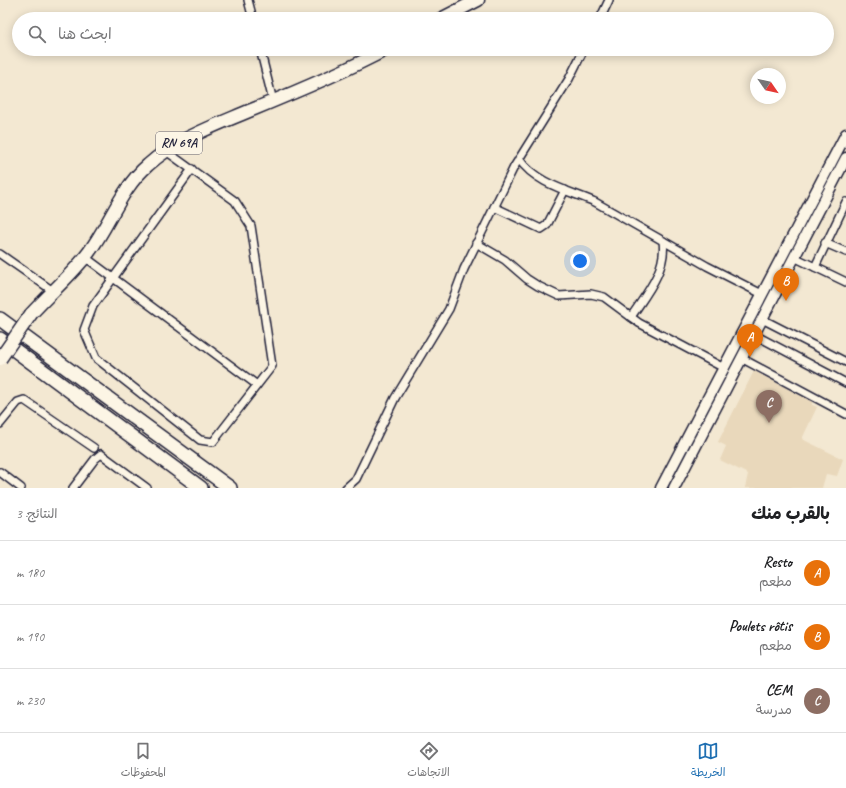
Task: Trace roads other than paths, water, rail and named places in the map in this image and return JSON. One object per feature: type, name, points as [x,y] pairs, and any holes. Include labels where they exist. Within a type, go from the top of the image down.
[{"type":"highway","points":[[0,319],[230,488]]},
{"type":"highway","points":[[0,339],[201,488]]},
{"type":"main road","points":[[454,12],[476,0]]},
{"type":"main road","name":"RN 69A","points":[[0,359],[31,314],[85,257],[135,178],[148,165],[189,136],[341,72],[373,56]]},
{"type":"main road","points":[[661,488],[846,134]]},
{"type":"main road","points":[[674,488],[846,158]]},
{"type":"street","points":[[248,0],[251,12]]},
{"type":"street","points":[[603,12],[609,0]]},
{"type":"street","points":[[262,56],[273,101]]},
{"type":"street","points":[[346,488],[356,479],[395,398],[448,308],[476,243],[519,159],[569,79],[580,56]]},
{"type":"street","points":[[166,151],[192,169],[236,202],[251,226],[272,366],[213,442],[200,440],[96,358],[84,330],[94,306],[192,169]]},
{"type":"street","points":[[519,159],[532,174],[565,190],[595,202],[663,241],[762,294]]},
{"type":"street","points":[[494,208],[541,229],[547,225],[565,190]]},
{"type":"street","points":[[815,267],[825,243],[846,202]]},
{"type":"street","points":[[631,317],[660,270],[664,256],[663,241]]},
{"type":"street","points":[[476,243],[505,260],[532,283],[563,296],[591,294],[604,297],[631,317],[724,368]]},
{"type":"street","points":[[825,243],[846,252]]},
{"type":"street","points":[[0,254],[53,291]]},
{"type":"street","points":[[85,257],[257,385]]},
{"type":"street","points":[[794,257],[846,282]]},
{"type":"street","points":[[762,319],[846,362]]},
{"type":"street","points":[[753,334],[846,383]]},
{"type":"street","points":[[741,358],[846,414]]},
{"type":"street","points":[[0,424],[18,402],[24,400],[94,448]]},
{"type":"street","points":[[77,487],[95,459],[101,454],[147,488]]},
{"type":"street","points":[[0,472],[11,485],[21,488]]},
{"type":"place","name":"Poulets rôtis","points":[[786,301]]},
{"type":"place","name":"Resto","points":[[750,357]]},
{"type":"place","name":"CEM","points":[[769,423]]}]
